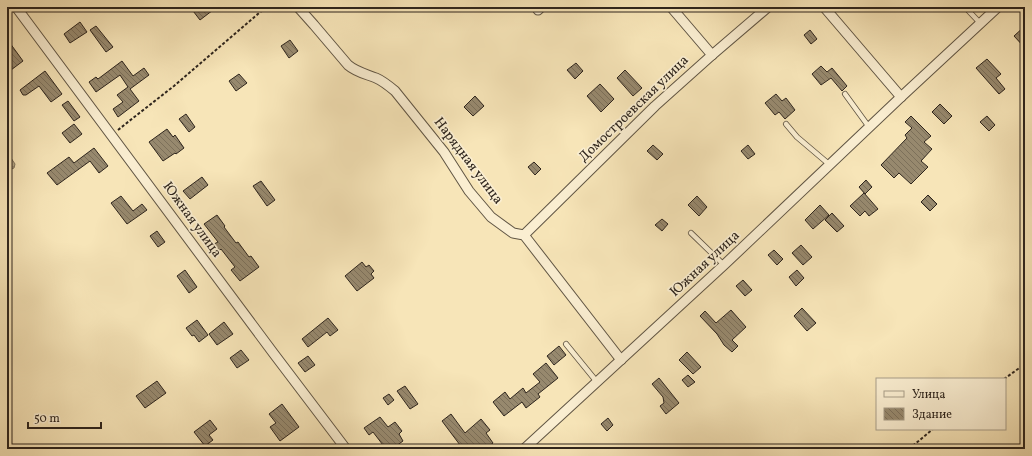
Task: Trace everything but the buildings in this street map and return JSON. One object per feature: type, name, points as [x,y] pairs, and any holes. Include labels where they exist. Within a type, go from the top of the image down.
[{"type":"street","name":"Южная улица","points":[[16,7],[346,449]]},
{"type":"street","name":"Нарядная улица","points":[[298,7],[348,65],[354,70],[381,81],[395,91],[444,152],[469,191],[491,217],[514,233],[524,236],[621,360]]},
{"type":"street","points":[[671,7],[712,54]]},
{"type":"street","name":"Домостроевская улица","points":[[524,236],[654,106],[712,54],[768,7]]},
{"type":"street","points":[[824,7],[901,97]]},
{"type":"street","name":"Южная улица","points":[[524,449],[724,266],[901,97],[998,7]]},
{"type":"lane","points":[[965,7],[980,23]]},
{"type":"lane","points":[[846,94],[869,128]]},
{"type":"lane","points":[[786,124],[797,137],[830,165]]},
{"type":"lane","points":[[691,233],[724,266]]},
{"type":"lane","points":[[566,344],[597,382]]},
{"type":"path","points":[[112,136],[174,86],[266,7]]},
{"type":"path","points":[[1005,378],[1025,364]]},
{"type":"path","points":[[909,449],[932,430]]},
{"type":"water","points":[[7,152],[15,164],[14,168],[7,171]]}]
